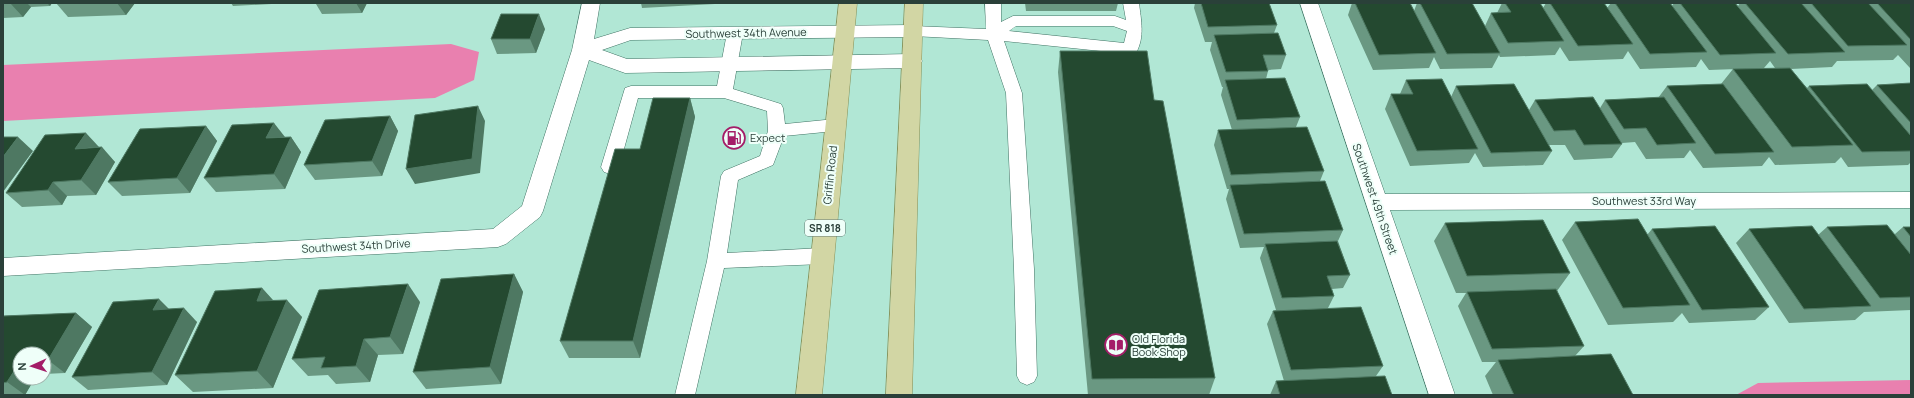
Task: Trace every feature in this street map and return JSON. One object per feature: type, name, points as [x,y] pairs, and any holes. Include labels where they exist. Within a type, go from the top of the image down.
[{"type":"main road","name":"Griffin Road","points":[[809,395],[848,3]]},
{"type":"main road","points":[[899,395],[914,3]]},
{"type":"street","points":[[591,3],[582,50],[625,66],[912,61]]},
{"type":"street","name":"Southwest 49th Street","points":[[1309,3],[1442,395]]},
{"type":"street","name":"Southwest 34th Avenue","points":[[582,50],[630,34],[913,31]]},
{"type":"street","name":"Southwest 34th Drive","points":[[3,267],[498,238],[532,210],[582,50]]},
{"type":"street","name":"Southwest 33rd Way","points":[[1376,202],[1911,200]]},
{"type":"lane","points":[[993,3],[994,35],[1014,92],[1024,269],[1027,376]]},
{"type":"lane","points":[[913,31],[994,35],[1130,49],[1136,29],[1131,3]]},
{"type":"lane","points":[[994,35],[1012,21],[1115,21],[1136,29]]},
{"type":"lane","points":[[724,92],[736,34]]},
{"type":"lane","points":[[610,167],[631,92],[724,92],[775,108],[777,131],[767,160],[730,176],[716,261],[685,395]]},
{"type":"lane","points":[[777,131],[835,125]]},
{"type":"lane","points":[[716,261],[822,256]]},
{"type":"shaded area","points":[[451,44],[479,52],[474,80],[435,98],[3,121],[3,65]]},
{"type":"shaded area","points":[[1911,380],[1911,395],[1736,395],[1758,383]]},
{"type":"building","points":[[1201,3],[1269,3],[1277,25],[1208,27]]},
{"type":"building","points":[[1355,3],[1410,3],[1436,53],[1379,55]]},
{"type":"building","points":[[1420,3],[1472,3],[1500,53],[1447,54]]},
{"type":"building","points":[[1505,3],[1540,3],[1564,41],[1508,43],[1491,13],[1511,12]]},
{"type":"building","points":[[1550,3],[1604,3],[1633,44],[1578,46]]},
{"type":"building","points":[[1615,3],[1670,3],[1707,52],[1650,54]]},
{"type":"building","points":[[1680,3],[1735,3],[1776,53],[1720,55]]},
{"type":"building","points":[[1745,3],[1801,3],[1845,52],[1788,54]]},
{"type":"building","points":[[1811,3],[1868,3],[1907,45],[1848,46]]},
{"type":"building","points":[[1877,3],[1911,3],[1911,40]]},
{"type":"building","points":[[501,14],[539,14],[530,39],[491,39]]},
{"type":"building","points":[[1278,33],[1286,55],[1263,55],[1268,71],[1226,72],[1214,35]]},
{"type":"building","points":[[1060,51],[1147,51],[1154,100],[1163,101],[1215,378],[1092,379]]},
{"type":"building","points":[[1790,68],[1853,145],[1792,147],[1733,69]]},
{"type":"building","points":[[1285,78],[1300,117],[1237,120],[1225,80]]},
{"type":"building","points":[[1442,79],[1478,149],[1417,151],[1391,94],[1413,94],[1406,80]]},
{"type":"building","points":[[1911,83],[1911,123],[1877,85]]},
{"type":"building","points":[[1514,84],[1552,151],[1491,153],[1456,86]]},
{"type":"building","points":[[1723,84],[1774,152],[1715,154],[1667,86]]},
{"type":"building","points":[[1867,84],[1911,136],[1911,151],[1862,152],[1809,86]]},
{"type":"building","points":[[1593,97],[1622,144],[1584,145],[1575,130],[1554,131],[1535,100]]},
{"type":"building","points":[[1664,97],[1696,143],[1657,145],[1646,128],[1624,129],[1605,100]]},
{"type":"building","points":[[653,98],[690,98],[633,341],[560,341],[615,149],[640,149]]},
{"type":"building","points":[[478,106],[472,159],[406,169],[415,115]]},
{"type":"building","points":[[390,116],[372,161],[304,165],[325,120]]},
{"type":"building","points":[[274,123],[266,138],[291,137],[274,174],[204,178],[232,125]]},
{"type":"building","points":[[206,126],[177,178],[108,182],[140,129]]},
{"type":"building","points":[[1307,127],[1324,171],[1231,175],[1218,130]]},
{"type":"building","points":[[86,133],[75,149],[102,147],[81,180],[53,182],[48,190],[6,193],[45,135]]},
{"type":"building","points":[[3,137],[18,137],[3,157]]},
{"type":"building","points":[[1325,181],[1343,230],[1244,234],[1230,185]]},
{"type":"building","points":[[1638,219],[1690,305],[1623,308],[1575,222]]},
{"type":"building","points":[[1543,220],[1570,273],[1467,276],[1445,223]]},
{"type":"building","points":[[1887,225],[1911,255],[1911,297],[1880,298],[1827,227]]},
{"type":"building","points":[[1715,226],[1769,307],[1702,310],[1652,229]]},
{"type":"building","points":[[1812,226],[1871,306],[1804,309],[1749,229]]},
{"type":"building","points":[[1903,227],[1911,227],[1911,237]]},
{"type":"building","points":[[1337,241],[1350,275],[1327,276],[1334,296],[1282,298],[1265,244]]},
{"type":"building","points":[[514,274],[490,367],[413,372],[441,279]]},
{"type":"building","points":[[408,284],[390,337],[364,339],[356,366],[321,368],[325,357],[292,359],[319,290]]},
{"type":"building","points":[[262,288],[257,301],[287,300],[257,371],[175,375],[215,291]]},
{"type":"building","points":[[1556,289],[1584,346],[1492,349],[1467,292]]},
{"type":"building","points":[[159,299],[153,310],[184,308],[152,372],[72,377],[113,302]]},
{"type":"building","points":[[1361,307],[1383,366],[1291,370],[1273,311]]},
{"type":"building","points":[[76,313],[52,353],[52,346],[12,346],[12,374],[7,382],[3,383],[3,316]]},
{"type":"building","points":[[1611,354],[1633,395],[1514,395],[1498,360]]},
{"type":"building","points":[[1385,376],[1392,395],[1280,395],[1276,381]]},
{"type":"place","name":"Expect","points":[[734,138]]},
{"type":"place","name":"Old Florida Book Shop","points":[[1116,345]]}]
